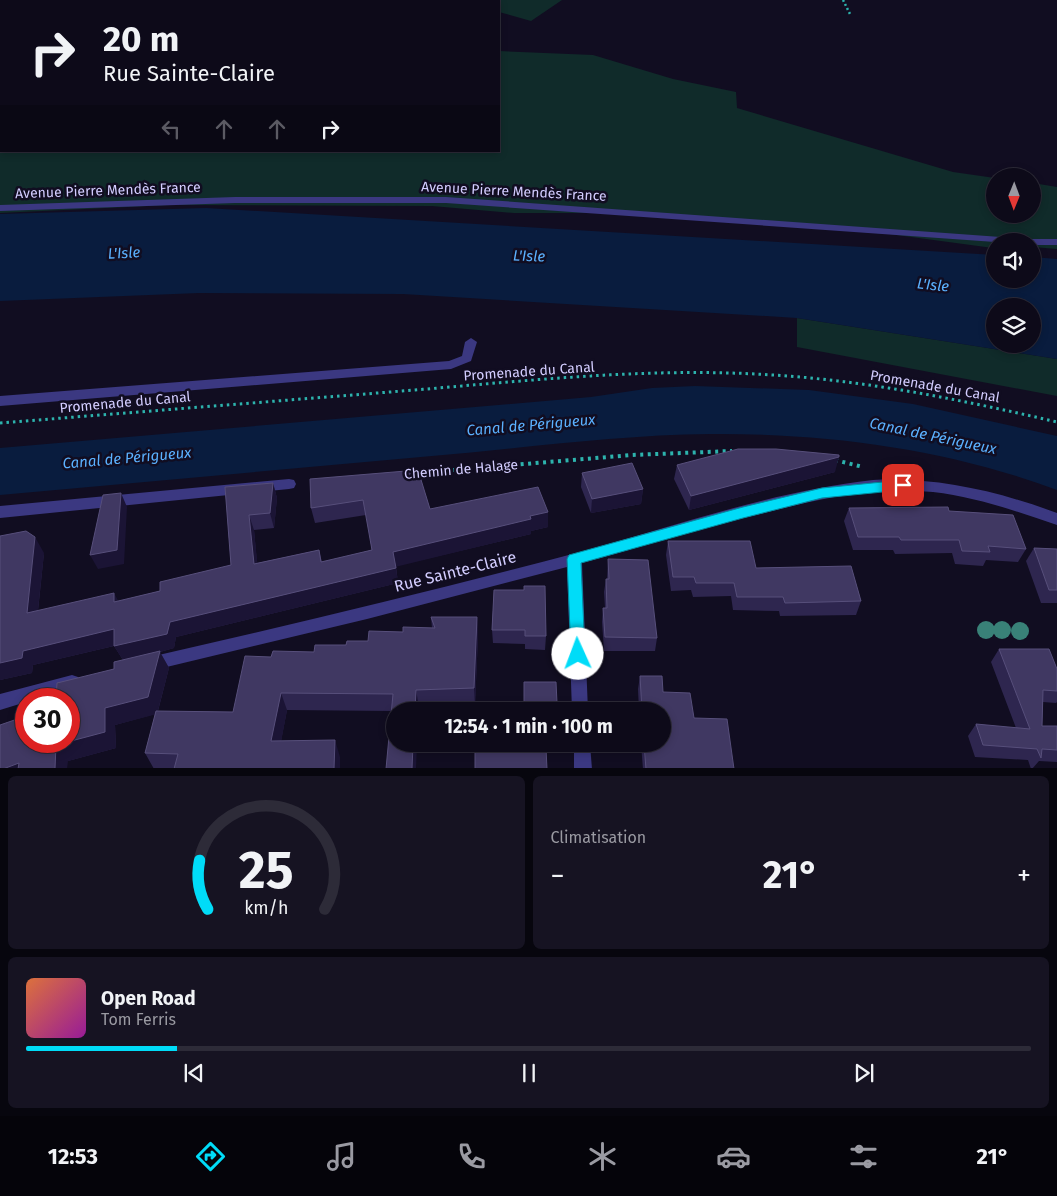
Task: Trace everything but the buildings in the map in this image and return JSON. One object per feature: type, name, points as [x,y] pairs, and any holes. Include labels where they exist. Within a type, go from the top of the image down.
[{"type":"street","name":"Avenue Pierre Mendès France","points":[[0,208],[235,200],[446,200],[986,238]]},
{"type":"street","points":[[1041,242],[1057,242]]},
{"type":"street","points":[[0,401],[435,367],[467,358],[471,342]]},
{"type":"street","points":[[0,512],[289,484]]},
{"type":"street","name":"Rue Sainte-Claire","points":[[137,668],[574,559],[743,512],[822,493],[886,485],[920,485],[958,490],[999,499],[1057,519]]},
{"type":"street","points":[[574,559],[580,702]]},
{"type":"street","points":[[0,702],[91,678]]},
{"type":"street","points":[[582,752],[583,768]]},
{"type":"path","points":[[843,0],[850,14]]},
{"type":"path","name":"Promenade du Canal","points":[[0,423],[552,380],[678,373],[745,375],[852,383],[961,400],[1057,422]]},
{"type":"path","name":"Chemin de Halage","points":[[407,474],[632,455],[736,451]]},
{"type":"path","points":[[829,459],[865,468]]},
{"type":"green space","points":[[500,0],[562,0],[531,21],[500,12]]},
{"type":"green space","points":[[500,51],[593,55],[673,79],[736,92],[737,108],[953,172],[986,177],[986,223],[1041,223],[1041,184],[1057,187],[1057,249],[1041,248],[1041,233],[986,233],[986,247],[889,234],[612,213],[514,213],[432,206],[170,205],[0,213],[0,152],[500,152]]},
{"type":"green space","points":[[797,318],[986,348],[986,353],[1019,353],[1057,359],[1057,396],[797,347]]},
{"type":"water","name":"L'Isle","points":[[206,208],[986,254],[986,288],[1041,288],[1041,258],[1057,259],[1057,359],[1019,353],[1041,353],[1041,298],[986,298],[986,348],[797,318],[403,294],[199,293],[0,301],[0,214]]},
{"type":"water","name":"Canal de Périgueux","points":[[695,386],[809,390],[913,404],[1057,436],[1057,490],[973,464],[886,446],[842,440],[754,434],[710,434],[605,439],[0,495],[0,448],[591,397],[652,388]]},
{"type":"route","points":[[578,654],[574,559],[743,512],[822,493],[886,485],[903,485]]}]
